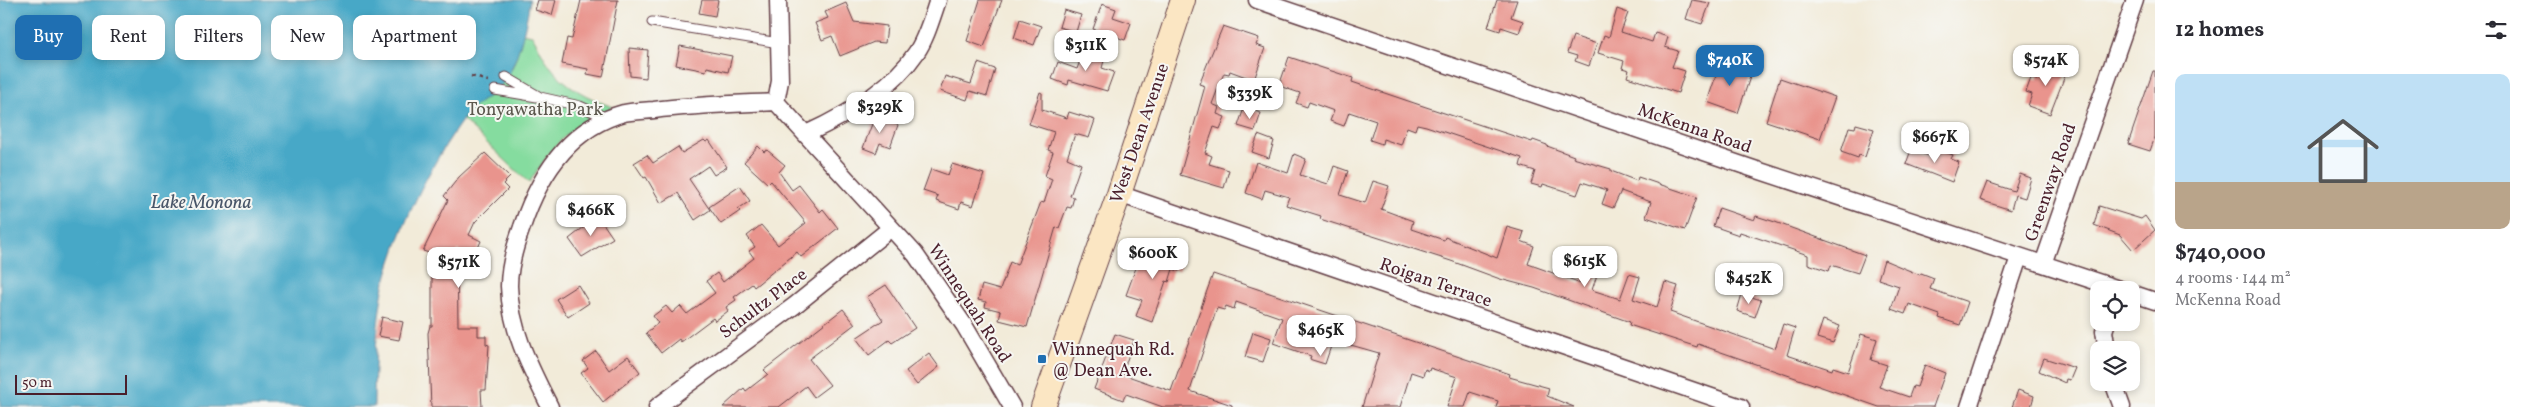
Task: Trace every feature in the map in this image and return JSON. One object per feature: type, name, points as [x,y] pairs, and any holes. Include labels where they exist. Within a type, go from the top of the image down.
[{"type":"street","points":[[550,407],[525,357],[515,327],[509,286],[512,253],[530,201],[542,179],[560,154],[576,138],[592,127],[624,113],[672,108],[776,102],[780,81],[778,0]]},
{"type":"street","points":[[806,134],[838,119],[894,79],[917,53],[938,0]]},
{"type":"street","name":"West Dean Avenue","points":[[1043,407],[1119,194],[1183,0]]},
{"type":"street","name":"McKenna Road","points":[[1258,0],[2095,281]]},
{"type":"street","name":"Greenway Road","points":[[2043,264],[2135,0]]},
{"type":"street","name":"Winnequah Road","points":[[776,102],[915,254],[939,287],[1012,407]]},
{"type":"street","name":"Roigan Terrace","points":[[1119,194],[1741,407]]},
{"type":"street","name":"Schultz Place","points":[[657,407],[794,306],[891,228]]},
{"type":"street","name":"Greenway Road","points":[[1969,407],[2019,256]]},
{"type":"street","name":"McKenna Road","points":[[2140,296],[2155,301]]},
{"type":"street","points":[[2117,391],[2122,407]]},
{"type":"lane","points":[[652,22],[779,43]]},
{"type":"lane","points":[[506,77],[540,97]]},
{"type":"lane","points":[[495,90],[580,106],[609,120]]},
{"type":"green space","name":"Tonyawatha Park","points":[[522,33],[532,35],[547,62],[570,86],[595,100],[613,107],[585,121],[564,138],[546,157],[529,183],[463,120],[474,107],[503,84],[514,63]]},
{"type":"water","name":"Lake Monona","points":[[0,0],[530,0],[520,47],[510,71],[498,88],[468,113],[451,136],[417,197],[399,239],[382,295],[375,361],[374,407],[0,407]]},
{"type":"building","points":[[538,0],[556,0],[552,15],[535,10]]},
{"type":"building","points":[[581,0],[618,0],[603,77],[587,74],[588,69],[562,64],[567,38],[572,39]]},
{"type":"building","points":[[702,0],[718,0],[715,16],[699,13]]},
{"type":"building","points":[[980,0],[1002,0],[984,47],[967,41]]},
{"type":"building","points":[[1497,0],[1517,0],[1511,17],[1523,21],[1519,33],[1501,27],[1500,31],[1488,27]]},
{"type":"building","points":[[1692,0],[1710,3],[1702,24],[1686,19]]},
{"type":"building","points":[[846,3],[854,22],[887,26],[885,43],[874,42],[840,56],[832,36],[822,40],[815,23],[828,18],[825,12]]},
{"type":"building","points":[[1102,4],[1116,9],[1113,17],[1131,23],[1125,40],[1093,29]]},
{"type":"building","points":[[1617,9],[1628,13],[1621,32],[1652,42],[1655,33],[1668,37],[1665,47],[1678,51],[1672,67],[1685,71],[1678,93],[1627,77],[1629,70],[1622,68],[1624,61],[1598,53],[1604,35],[1609,37]]},
{"type":"building","points":[[1064,10],[1081,15],[1076,32],[1059,27]]},
{"type":"building","points":[[1020,19],[1041,26],[1034,45],[1014,38]]},
{"type":"building","points":[[1223,26],[1259,38],[1256,45],[1265,48],[1254,80],[1230,71],[1229,74],[1224,73],[1212,104],[1219,107],[1217,114],[1225,117],[1220,129],[1214,127],[1205,153],[1212,156],[1209,164],[1229,170],[1224,188],[1180,175],[1205,86],[1199,84]]},
{"type":"building","points":[[1573,36],[1597,44],[1589,66],[1575,61],[1577,56],[1567,53]]},
{"type":"building","points":[[680,46],[732,56],[728,72],[707,67],[706,71],[676,65]]},
{"type":"building","points":[[629,48],[648,50],[646,78],[630,76]]},
{"type":"building","points":[[1084,50],[1105,57],[1102,68],[1114,72],[1107,91],[1069,80],[1068,85],[1052,79],[1058,62],[1077,69]]},
{"type":"building","points":[[1289,57],[1353,78],[1352,82],[1532,142],[1533,140],[1574,156],[1573,158],[1611,169],[1611,171],[1637,181],[1638,177],[1697,197],[1685,230],[1646,217],[1651,202],[1621,191],[1613,208],[1602,204],[1607,190],[1582,182],[1577,195],[1543,184],[1542,187],[1531,184],[1535,171],[1520,166],[1522,158],[1426,126],[1417,124],[1415,130],[1407,127],[1401,145],[1383,139],[1382,144],[1370,140],[1376,121],[1349,112],[1344,126],[1330,121],[1334,111],[1309,102],[1307,107],[1296,103],[1300,93],[1279,86]]},
{"type":"building","points":[[2044,60],[2068,68],[2050,114],[2028,106],[2032,94],[2026,92],[2031,78],[2037,80]]},
{"type":"building","points":[[1721,61],[1752,71],[1738,113],[1707,102]]},
{"type":"building","points":[[978,63],[995,69],[987,96],[970,91],[967,100],[940,91],[945,76],[971,84]]},
{"type":"building","points":[[2153,71],[2155,71],[2155,137],[2150,151],[2128,144]]},
{"type":"building","points":[[1780,78],[1835,97],[1820,139],[1766,121]]},
{"type":"building","points":[[1040,92],[1042,93],[1042,110],[1067,118],[1069,112],[1095,120],[1089,138],[1075,134],[1067,158],[1081,164],[1070,196],[1074,197],[1071,208],[1067,207],[1059,228],[1056,227],[1027,327],[999,320],[1001,311],[985,307],[986,302],[978,300],[982,285],[1000,290],[1010,262],[1017,265],[1041,202],[1044,203],[1052,179],[1045,176],[1053,152],[1048,150],[1054,132],[1029,124]]},
{"type":"building","points":[[1244,108],[1261,113],[1255,131],[1238,126]]},
{"type":"building","points":[[875,116],[898,125],[890,147],[880,143],[876,153],[863,148]]},
{"type":"building","points":[[1856,124],[1874,129],[1865,157],[1859,155],[1858,158],[1841,152],[1849,127],[1855,128]]},
{"type":"building","points":[[1258,135],[1274,141],[1269,158],[1252,152]]},
{"type":"building","points":[[704,140],[706,142],[709,140],[727,167],[714,175],[708,166],[689,179],[710,210],[695,220],[678,193],[661,203],[646,177],[644,178],[634,163],[647,155],[653,163],[678,147],[682,153]]},
{"type":"building","points":[[758,146],[764,152],[767,150],[785,165],[779,172],[792,190],[799,185],[820,212],[823,209],[838,228],[801,257],[797,252],[754,287],[752,284],[734,297],[736,300],[726,307],[728,311],[715,321],[713,318],[681,342],[679,339],[661,353],[646,333],[658,323],[653,316],[666,306],[672,313],[680,306],[687,314],[715,293],[706,281],[717,273],[723,282],[754,258],[749,251],[755,247],[747,236],[761,225],[778,245],[806,223],[771,181],[768,184],[744,162]]},
{"type":"building","points":[[1936,149],[1953,155],[1951,159],[1959,162],[1952,182],[1906,164],[1911,150],[1933,157]]},
{"type":"building","points":[[485,153],[510,177],[503,184],[508,189],[475,222],[469,235],[481,241],[474,257],[457,250],[458,326],[478,326],[478,336],[486,336],[486,344],[489,345],[486,390],[481,390],[482,407],[431,407],[428,333],[430,326],[432,326],[432,254],[423,251],[448,200],[444,196],[459,177]]},
{"type":"building","points":[[1294,154],[1306,159],[1300,175],[1328,184],[1334,166],[1348,171],[1340,195],[1365,203],[1373,181],[1389,186],[1381,209],[1413,221],[1411,229],[1444,240],[1445,237],[1497,258],[1507,227],[1524,232],[1521,241],[1534,246],[1528,264],[1581,283],[1590,256],[1602,260],[1592,290],[1620,299],[1629,274],[1640,277],[1633,299],[1657,307],[1665,282],[1678,286],[1670,312],[1775,349],[1783,324],[1795,328],[1787,355],[1832,370],[1833,367],[1848,372],[1861,334],[1877,339],[1871,360],[1887,365],[1879,387],[1909,397],[1913,386],[1917,387],[1925,365],[1945,373],[1933,407],[1879,407],[1698,344],[1697,347],[1629,325],[1630,322],[1534,288],[1500,279],[1451,261],[1320,219],[1321,216],[1286,205],[1289,197],[1265,190],[1262,199],[1246,193],[1256,162],[1288,173]]},
{"type":"building","points":[[952,164],[984,174],[973,206],[961,202],[959,209],[936,201],[938,196],[923,191],[931,169],[948,175]]},
{"type":"building","points":[[2020,174],[2031,178],[2025,198],[2015,195],[2011,210],[1980,200],[1987,182],[2014,191]]},
{"type":"building","points":[[740,186],[750,201],[738,209],[740,211],[721,224],[709,207]]},
{"type":"building","points":[[2099,206],[2141,219],[2145,216],[2155,230],[2133,250],[2120,235],[2094,225]]},
{"type":"building","points":[[1719,208],[1754,220],[1756,216],[1775,222],[1865,255],[1858,273],[1831,265],[1829,271],[1808,264],[1808,255],[1740,232],[1739,235],[1713,226]]},
{"type":"building","points":[[598,216],[613,238],[582,257],[569,239]]},
{"type":"building","points":[[1162,246],[1179,251],[1177,258],[1182,260],[1179,271],[1173,269],[1169,282],[1166,281],[1152,322],[1136,316],[1142,300],[1126,295],[1141,254],[1158,260]]},
{"type":"building","points":[[1884,260],[1920,275],[1921,273],[1934,278],[1930,289],[1968,302],[1960,325],[1939,318],[1940,315],[1909,304],[1905,314],[1891,309],[1899,286],[1878,279]]},
{"type":"building","points":[[1213,274],[1510,374],[1509,377],[1549,388],[1547,396],[1574,407],[1496,407],[1498,401],[1470,392],[1465,407],[1447,407],[1457,377],[1430,368],[1429,371],[1425,369],[1423,376],[1411,372],[1400,407],[1362,407],[1379,353],[1333,340],[1325,364],[1312,360],[1310,359],[1311,356],[1273,343],[1282,318],[1236,302],[1234,309],[1226,306],[1224,310],[1217,308],[1190,391],[1232,405],[1232,407],[1163,407],[1126,394],[1123,400],[1094,389],[1115,334],[1134,340],[1122,374],[1171,391]]},
{"type":"building","points":[[578,285],[589,303],[568,317],[556,299]]},
{"type":"building","points":[[886,285],[915,328],[892,343],[889,340],[869,355],[856,338],[883,320],[867,297]]},
{"type":"building","points":[[1742,294],[1761,300],[1755,317],[1737,311]]},
{"type":"building","points":[[843,309],[855,324],[809,359],[830,385],[814,397],[806,386],[779,407],[723,407],[744,388],[746,391],[768,374],[764,370]]},
{"type":"building","points":[[382,317],[403,322],[399,340],[378,336]]},
{"type":"building","points":[[1823,320],[1840,326],[1833,343],[1817,338]]},
{"type":"building","points":[[1253,332],[1271,338],[1263,362],[1245,357]]},
{"type":"building","points":[[596,351],[609,370],[628,356],[640,372],[603,402],[581,373],[588,368],[583,361]]},
{"type":"building","points":[[929,353],[939,367],[917,385],[906,371]]},
{"type":"building","points":[[2044,358],[2075,368],[2070,380],[2066,379],[2065,383],[2039,371]]},
{"type":"building","points":[[2018,390],[2034,396],[2031,407],[2012,407]]},
{"type":"place","name":"Winnequah Rd. @ Dean Ave.","points":[[1042,359]]}]
